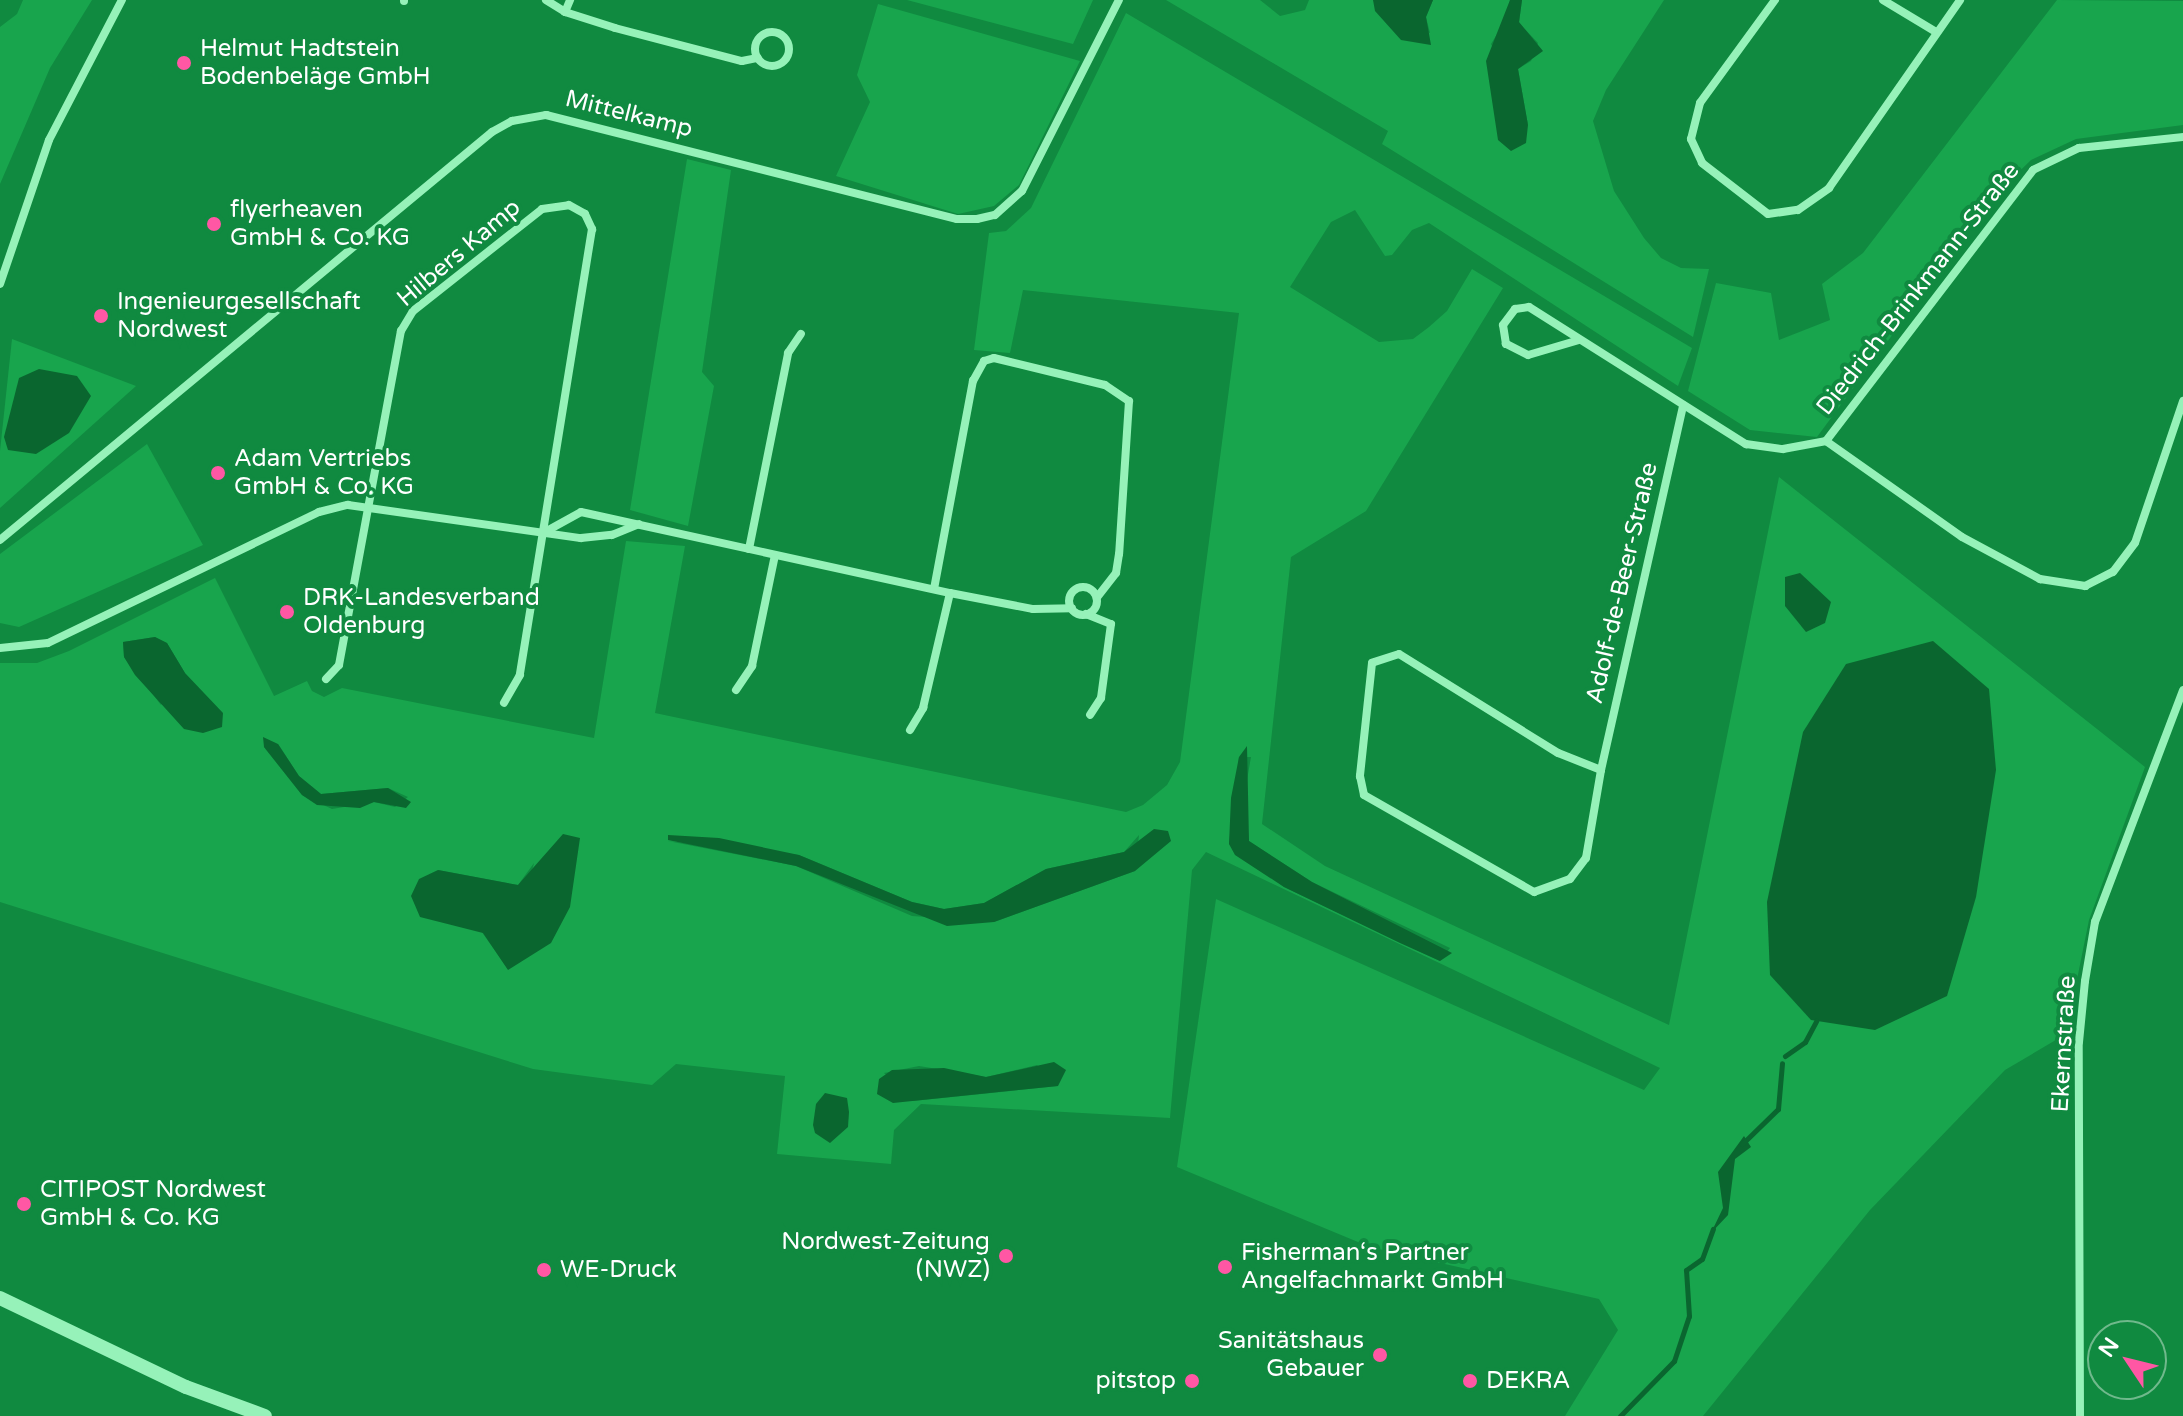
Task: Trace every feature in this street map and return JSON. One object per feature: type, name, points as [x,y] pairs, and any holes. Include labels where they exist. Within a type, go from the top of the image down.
[{"type":"street","points":[[0,284],[49,140],[122,0]]},
{"type":"street","points":[[546,0],[565,12],[742,61],[758,58],[774,66],[783,62],[788,54],[785,38],[778,33],[762,36],[755,50],[758,58]]},
{"type":"street","points":[[565,12],[570,0]]},
{"type":"street","name":"Mittelkamp","points":[[0,540],[492,132],[512,121],[546,115],[957,219],[977,219],[995,215],[1022,191],[1119,0]]},
{"type":"street","points":[[1775,0],[1700,103],[1691,139],[1702,163],[1768,214],[1798,210],[1829,188],[1960,0]]},
{"type":"street","points":[[1883,0],[1936,32]]},
{"type":"street","name":"Diedrich-Brinkmann-Straße","points":[[1579,340],[1528,355],[1506,344],[1503,325],[1515,309],[1529,307],[1683,405],[1754,446],[1783,449],[1826,441],[2033,170],[2079,148],[2183,137]]},
{"type":"street","name":"Hilbers Kamp","points":[[369,504],[394,356],[406,321],[542,209],[569,205],[585,214],[592,229],[543,533]]},
{"type":"street","points":[[749,549],[788,353],[801,334]]},
{"type":"street","points":[[934,589],[973,381],[977,369],[994,358],[1105,385],[1129,401],[1116,573],[1086,614]]},
{"type":"street","name":"Diedrich-Brinkmann-Straße","points":[[1826,441],[1962,537],[2040,579],[2085,586],[2113,572],[2135,543],[2183,401]]},
{"type":"street","name":"Adolf-de-Beer-Straße","points":[[1601,770],[1558,753],[1399,654],[1372,663],[1360,776],[1364,795],[1534,892],[1556,888],[1581,869],[1683,405]]},
{"type":"street","points":[[0,648],[48,643],[319,512],[369,504],[581,538],[612,535],[639,524]]},
{"type":"street","points":[[326,679],[339,665],[369,504]]},
{"type":"street","points":[[543,533],[581,512],[950,593],[1033,609],[1072,608],[1111,624],[1101,698],[1090,715]]},
{"type":"street","points":[[504,703],[520,675],[543,533]]},
{"type":"street","points":[[736,690],[752,666],[775,555]]},
{"type":"street","points":[[1072,608],[1071,595],[1078,588],[1087,588],[1097,597]]},
{"type":"street","points":[[910,730],[923,708],[950,593]]},
{"type":"street","name":"Ekernstraße","points":[[2080,1416],[2079,1042],[2085,981],[2095,922],[2183,690]]},
{"type":"street","points":[[0,1298],[186,1387],[265,1416]]},
{"type":"shaded area","points":[[23,0],[92,0],[50,68],[0,184],[0,27],[17,14]]},
{"type":"shaded area","points":[[907,0],[1093,0],[1073,44]]},
{"type":"shaded area","points":[[1166,0],[1260,0],[1280,16],[1305,10],[1309,0],[1373,0],[1383,19],[1430,33],[1426,17],[1433,0],[1510,0],[1507,18],[1491,44],[1528,125],[1518,69],[1531,61],[1538,43],[1519,23],[1522,0],[1664,0],[1606,90],[1593,121],[1614,191],[1644,238],[1661,258],[1681,268],[1709,269],[1693,337],[1382,144],[1388,131]]},
{"type":"shaded area","points":[[1373,0],[1433,0],[1426,17],[1431,45],[1401,40],[1375,11]]},
{"type":"shaded area","points":[[1510,0],[1522,0],[1519,22],[1543,51],[1518,69],[1528,125],[1526,143],[1511,151],[1498,140],[1486,61]]},
{"type":"shaded area","points":[[2057,0],[2183,1],[2183,125],[2076,139],[2031,160],[1997,193],[1817,437],[1750,430],[1688,391],[1716,283],[1771,293],[1779,340],[1830,320],[1822,284],[1863,253]]},
{"type":"shaded area","points":[[878,4],[1080,61],[1019,185],[994,206],[958,214],[836,176],[870,102],[857,75]]},
{"type":"shaded area","points":[[1126,13],[1692,348],[1678,386],[1429,223],[1412,230],[1392,255],[1385,256],[1355,210],[1331,222],[1290,287],[1379,342],[1413,339],[1429,327],[1447,311],[1472,269],[1503,288],[1366,511],[1291,557],[1262,824],[1325,866],[1669,1025],[1779,477],[2145,767],[2089,920],[2066,1034],[2005,1070],[1870,1210],[1703,1416],[1565,1416],[1618,1330],[1599,1299],[1370,1247],[1177,1167],[1216,899],[1644,1090],[1660,1068],[1206,852],[1192,870],[1170,1118],[921,1104],[894,1130],[891,1164],[777,1154],[785,1076],[676,1064],[652,1085],[533,1069],[0,902],[0,663],[37,663],[69,651],[215,578],[274,696],[307,681],[312,691],[324,697],[342,688],[594,738],[626,541],[685,546],[655,713],[1126,812],[1143,805],[1167,785],[1180,762],[1239,313],[1023,290],[1010,353],[974,350],[989,233],[1006,231],[1031,208]],"holes":[[[155,637],[167,643],[185,673],[161,705],[124,657],[123,642]],[[278,744],[299,776],[321,794],[388,788],[408,797],[395,807],[374,802],[332,809],[302,795],[264,747]],[[1239,757],[1251,757],[1244,797],[1249,841],[1312,882],[1450,948],[1440,961],[1284,887],[1229,844]],[[1139,835],[1135,871],[994,922],[912,916],[796,866],[668,841],[799,855],[912,902],[944,909],[984,903],[1046,869],[1124,852]],[[534,863],[508,969],[438,870],[518,885]],[[1037,1065],[1058,1086],[913,1101],[884,1073],[919,1066],[986,1077]]]},
{"type":"shaded area","points":[[687,159],[731,170],[702,372],[714,386],[688,526],[630,510]]},
{"type":"shaded area","points":[[12,339],[136,386],[0,508],[0,451]]},
{"type":"shaded area","points":[[39,369],[77,376],[91,396],[69,433],[36,454],[8,450],[4,437],[19,378]]},
{"type":"shaded area","points":[[147,444],[203,545],[19,627],[0,623],[0,554]]},
{"type":"shaded area","points":[[1800,573],[1831,602],[1825,623],[1806,632],[1785,606],[1785,577]]},
{"type":"shaded area","points":[[155,637],[167,643],[185,673],[223,713],[222,727],[203,733],[184,729],[135,675],[124,657],[123,642]]},
{"type":"shaded area","points":[[1933,641],[1989,689],[1996,770],[1976,897],[1947,996],[1875,1030],[1811,1020],[1770,975],[1767,902],[1803,732],[1846,664]]},
{"type":"shaded area","points":[[263,737],[278,744],[299,776],[321,794],[388,788],[411,802],[406,808],[374,802],[360,808],[317,805],[302,795],[264,747]]},
{"type":"shaded area","points":[[1247,746],[1249,841],[1312,882],[1452,953],[1440,961],[1400,943],[1284,887],[1235,855],[1229,844],[1231,798],[1239,757]]},
{"type":"shaded area","points":[[1154,829],[1168,831],[1171,841],[1135,871],[994,922],[947,926],[796,866],[668,840],[668,835],[719,838],[799,855],[912,902],[944,909],[984,903],[1046,869],[1124,852]]},
{"type":"shaded area","points":[[563,834],[580,838],[570,907],[551,943],[508,970],[483,933],[420,917],[411,896],[419,879],[438,870],[518,885]]},
{"type":"shaded area","points":[[1054,1062],[1066,1070],[1058,1086],[893,1103],[877,1094],[879,1079],[892,1070],[944,1068],[986,1077]]},
{"type":"shaded area","points":[[825,1093],[847,1098],[849,1112],[848,1127],[830,1143],[815,1133],[813,1125],[816,1104]]},
{"type":"shaded area","points":[[1744,1136],[1751,1147],[1735,1159],[1728,1215],[1711,1233],[1723,1208],[1718,1172]]},
{"type":"waterway","points":[[1785,1056],[1805,1042],[1816,1021]]},
{"type":"waterway","points":[[1742,1144],[1778,1109],[1782,1063]]},
{"type":"waterway","points":[[1620,1416],[1674,1361],[1689,1316],[1686,1270],[1702,1259],[1713,1229]]},
{"type":"place","name":"Helmut Hadtstein Bodenbeläge GmbH","points":[[184,63]]},
{"type":"place","name":"flyerheaven GmbH & Co. KG","points":[[214,224]]},
{"type":"place","name":"Ingenieurgesellschaft Nordwest","points":[[101,316]]},
{"type":"place","name":"Adam Vertriebs GmbH & Co. KG","points":[[218,473]]},
{"type":"place","name":"DRK-Landesverband Oldenburg","points":[[287,612]]},
{"type":"place","name":"CITIPOST Nordwest GmbH & Co. KG","points":[[24,1204]]},
{"type":"place","name":"Nordwest-Zeitung (NWZ)","points":[[1006,1256]]},
{"type":"place","name":"Fisherman‘s Partner Angelfachmarkt GmbH","points":[[1225,1267]]},
{"type":"place","name":"WE-Druck","points":[[544,1270]]},
{"type":"place","name":"Sanitätshaus Gebauer","points":[[1380,1355]]},
{"type":"place","name":"pitstop","points":[[1192,1381]]},
{"type":"place","name":"DEKRA","points":[[1470,1381]]}]
